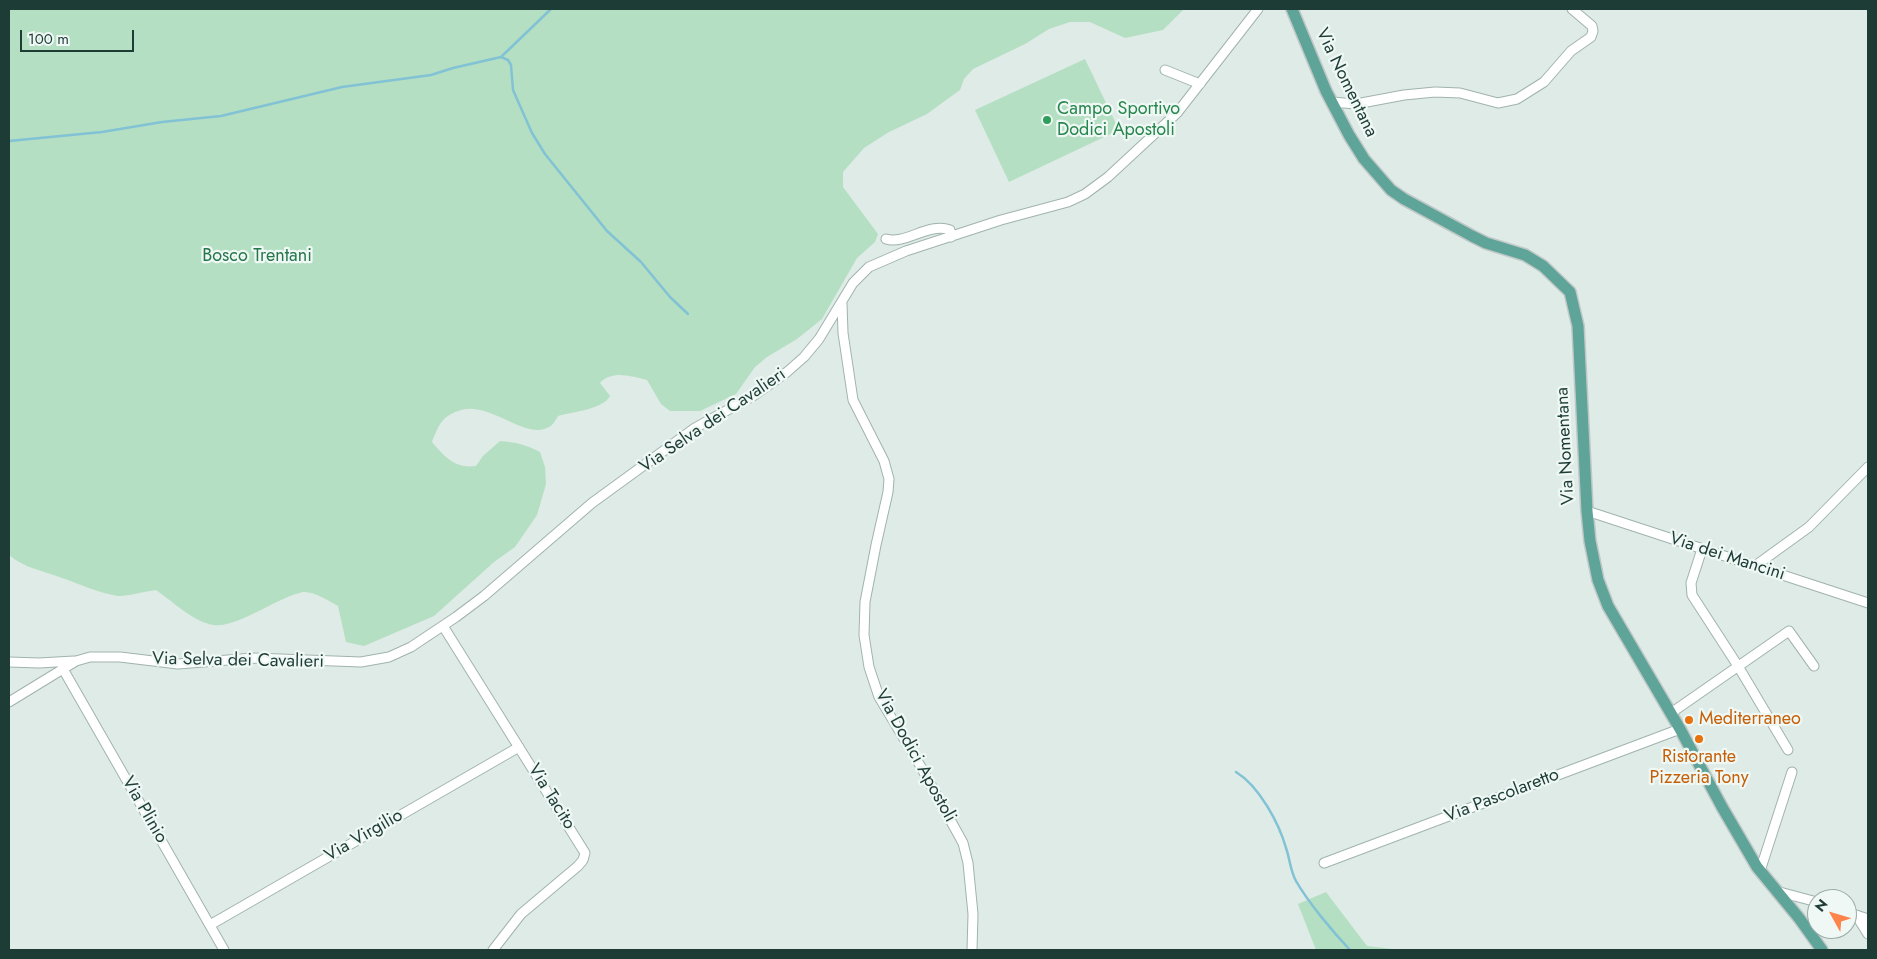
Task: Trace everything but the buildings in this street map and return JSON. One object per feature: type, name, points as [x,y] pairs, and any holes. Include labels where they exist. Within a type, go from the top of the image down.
[{"type":"main road","name":"Via Nomentana","points":[[1292,9],[1332,102],[1349,135],[1364,159],[1391,190],[1404,199],[1486,243],[1525,255],[1543,266],[1570,292],[1578,326],[1590,541],[1602,592],[1640,663],[1671,713],[1722,807],[1760,871],[1804,924],[1822,950]]},
{"type":"street","name":"Via Selva dei Cavalieri","points":[[9,702],[76,661],[90,657],[106,656],[178,664],[253,658],[350,663],[383,659],[398,654],[443,626],[484,596],[592,504],[695,428],[753,396],[787,372],[804,357],[819,339],[856,279],[865,270],[894,255],[1001,220],[1061,204],[1084,194],[1113,174],[1168,123],[1258,9]]},
{"type":"street","points":[[1332,102],[1356,104],[1404,95],[1435,92],[1460,93],[1498,103],[1517,99],[1544,82],[1572,50],[1591,37],[1593,32],[1592,26],[1572,9]]},
{"type":"street","points":[[1165,70],[1200,84]]},
{"type":"street","points":[[886,239],[893,241],[926,230],[942,227],[950,230],[951,237]]},
{"type":"street","name":"Via Dodici Apostoli","points":[[842,301],[843,333],[853,400],[886,466],[889,479],[865,608],[864,635],[869,666],[879,697],[917,759],[963,843],[968,863],[973,914],[972,950]]},
{"type":"street","points":[[1755,566],[1809,527],[1868,467]]},
{"type":"street","name":"Via dei Mancini","points":[[1587,511],[1868,603]]},
{"type":"street","points":[[1702,549],[1691,580],[1691,592],[1788,750]]},
{"type":"street","name":"Via Tacito","points":[[443,626],[585,855],[578,866],[518,917],[493,950]]},
{"type":"street","points":[[1671,713],[1789,631],[1814,666]]},
{"type":"street","points":[[9,662],[76,661]]},
{"type":"street","name":"Via Plinio","points":[[64,669],[224,950]]},
{"type":"street","name":"Via Pascolaretto","points":[[1324,863],[1680,729]]},
{"type":"street","name":"Via Virgilio","points":[[210,925],[519,747]]},
{"type":"street","points":[[1760,871],[1792,772]]},
{"type":"street","points":[[1776,890],[1807,899]]},
{"type":"street","points":[[1857,921],[1868,934]]},
{"type":"green space","name":"Bosco Trentani","points":[[9,9],[1184,9],[1163,30],[1125,38],[1090,22],[1070,22],[1049,29],[1025,44],[973,69],[964,79],[960,90],[927,114],[889,132],[864,148],[843,172],[843,187],[878,234],[875,242],[857,258],[822,319],[797,339],[767,357],[755,367],[736,394],[700,411],[670,411],[661,404],[647,380],[616,375],[610,376],[600,383],[610,396],[607,400],[595,407],[558,416],[552,425],[542,429],[521,426],[485,411],[473,409],[461,410],[445,418],[432,442],[446,457],[456,464],[476,466],[483,456],[500,441],[521,444],[540,452],[545,467],[546,484],[537,515],[515,547],[494,562],[434,616],[364,646],[346,642],[338,606],[312,593],[303,592],[293,595],[234,622],[214,625],[192,616],[156,590],[120,596],[111,595],[28,566],[9,555]]},
{"type":"green space","name":"Campo Sportivo Dodici Apostoli","points":[[1085,59],[1119,130],[1009,182],[975,110]]},
{"type":"green space","points":[[1326,892],[1367,946],[1401,950],[1316,950],[1298,904]]},
{"type":"waterway","points":[[501,57],[551,9]]},
{"type":"waterway","points":[[9,141],[102,132],[162,122],[221,116],[342,87],[431,75],[501,57],[508,60],[511,65],[513,90],[532,133],[545,154],[607,231],[641,262],[670,297],[688,314]]},
{"type":"waterway","points":[[1236,772],[1253,786],[1267,806],[1283,838],[1291,869],[1301,889],[1321,917],[1350,950]]},
{"type":"place","name":"Campo Sportivo Dodici Apostoli","points":[[1047,120]]},
{"type":"place","name":"Mediterraneo","points":[[1689,720]]},
{"type":"place","name":"Ristorante Pizzeria Tony","points":[[1699,739]]}]
